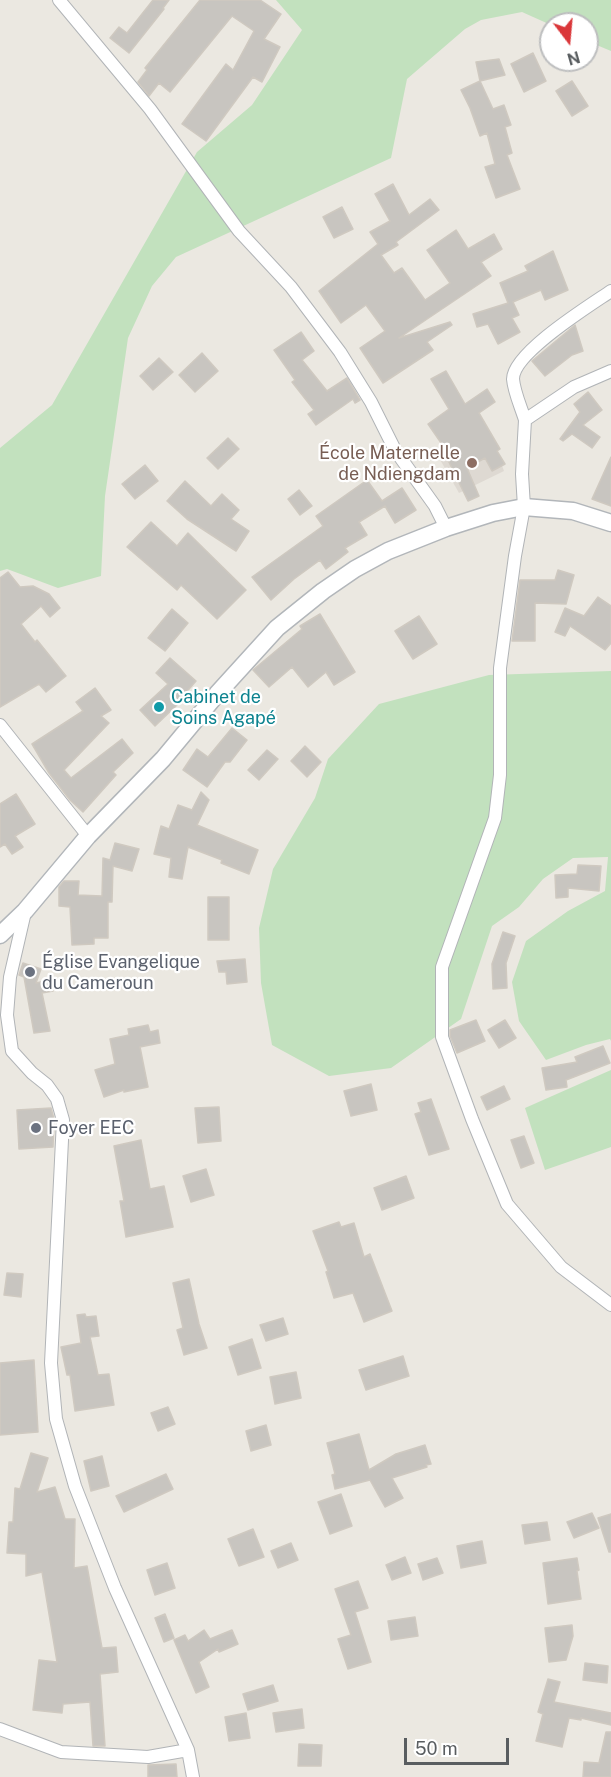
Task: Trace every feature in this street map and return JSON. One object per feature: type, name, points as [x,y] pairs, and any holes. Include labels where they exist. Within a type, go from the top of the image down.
[{"type":"street","points":[[59,0],[150,109],[239,231],[291,287],[340,352],[372,402],[395,450],[435,506],[446,528]]},
{"type":"street","points":[[611,291],[556,329],[519,363],[513,378],[525,420],[522,463],[524,507],[500,668],[500,775],[495,818],[442,967],[442,1036],[472,1119],[507,1204],[561,1267],[611,1305]]},
{"type":"street","points":[[525,420],[574,387],[611,370]]},
{"type":"street","points":[[0,936],[88,836],[163,759],[217,694],[277,628],[314,597],[355,569],[388,551],[446,528],[493,513],[524,507],[573,511],[611,523]]},
{"type":"street","points":[[0,725],[88,836]]},
{"type":"street","points":[[25,910],[10,977],[7,1015],[12,1051],[32,1073],[47,1085],[57,1099],[63,1120],[51,1363],[56,1419],[75,1486],[111,1578],[188,1750],[193,1777]]},
{"type":"street","points":[[0,1729],[61,1752],[148,1757],[188,1750]]},
{"type":"shaded area","name":"École Maternelle de Ndiengdam","points":[[488,429],[504,471],[459,493],[438,456]]},
{"type":"green space","points":[[276,0],[611,0],[611,51],[599,46],[599,12],[539,12],[539,20],[522,12],[481,20],[465,29],[407,79],[391,158],[176,257],[152,286],[128,338],[105,496],[101,576],[58,588],[7,569],[0,571],[0,448],[52,405],[197,152],[252,105],[302,30]]},
{"type":"green space","points":[[611,671],[611,1041],[610,1039],[586,1045],[546,1060],[519,1021],[512,982],[526,941],[568,911],[605,891],[608,857],[573,858],[543,879],[519,907],[492,926],[461,1019],[391,1068],[329,1076],[272,1045],[261,983],[259,928],[273,869],[315,798],[328,759],[379,704],[489,675]]},
{"type":"green space","points":[[611,1070],[611,1147],[545,1170],[525,1108]]},
{"type":"building","points":[[153,0],[169,0],[129,53],[110,38],[119,27],[127,33]]},
{"type":"building","points":[[200,0],[260,0],[281,14],[264,39],[280,47],[262,82],[253,77],[206,141],[182,124],[226,64],[233,70],[254,31],[232,16],[170,92],[159,83],[149,96],[138,82],[147,70],[145,68]]},
{"type":"building","points":[[533,53],[539,66],[539,72],[542,72],[546,81],[524,92],[511,64]]},
{"type":"building","points":[[499,59],[505,75],[480,81],[476,62]]},
{"type":"building","points":[[480,81],[493,109],[504,105],[511,125],[505,127],[512,153],[507,155],[520,189],[496,198],[485,167],[495,164],[487,133],[480,136],[461,90]]},
{"type":"building","points":[[572,81],[588,106],[572,116],[556,91]]},
{"type":"building","points":[[393,184],[409,215],[430,199],[439,210],[396,242],[398,245],[381,255],[394,273],[402,268],[425,300],[450,283],[427,250],[456,230],[468,249],[494,234],[502,249],[481,262],[491,276],[399,338],[450,322],[452,325],[427,342],[433,350],[383,383],[360,348],[385,331],[366,305],[341,323],[319,291],[378,244],[370,232],[390,221],[375,194]]},
{"type":"building","points":[[342,207],[353,229],[334,238],[323,217]]},
{"type":"building","points":[[553,251],[568,290],[545,300],[541,290],[513,302],[519,315],[512,318],[520,332],[498,344],[488,324],[477,327],[473,314],[508,303],[500,283],[528,271],[525,266]]},
{"type":"building","points":[[575,325],[583,351],[572,355],[545,376],[532,361]]},
{"type":"building","points":[[301,332],[314,351],[302,360],[327,391],[347,378],[360,400],[355,403],[353,399],[316,425],[308,414],[314,410],[292,382],[295,380],[274,350]]},
{"type":"building","points":[[202,353],[218,371],[195,392],[179,375]]},
{"type":"building","points":[[159,358],[173,372],[153,390],[140,376]]},
{"type":"building","points":[[446,371],[465,404],[487,389],[495,402],[479,413],[500,449],[497,451],[505,464],[492,471],[485,458],[467,468],[479,496],[468,501],[445,454],[448,453],[428,424],[449,409],[431,379]]},
{"type":"building","points":[[588,392],[602,410],[583,425],[600,437],[592,448],[572,434],[563,441],[560,439],[580,412],[574,404]]},
{"type":"building","points":[[228,438],[239,449],[218,469],[207,458]]},
{"type":"building","points":[[611,457],[611,506],[592,499]]},
{"type":"building","points":[[145,465],[158,481],[135,499],[122,484]]},
{"type":"building","points":[[367,480],[382,501],[402,488],[416,510],[395,523],[385,506],[359,522],[367,535],[345,548],[348,552],[326,569],[320,560],[271,600],[252,577],[323,526],[316,516]]},
{"type":"building","points":[[185,481],[211,506],[222,494],[239,510],[231,519],[249,531],[236,551],[187,519],[167,501]]},
{"type":"building","points":[[299,490],[312,506],[300,515],[288,499]]},
{"type":"building","points":[[151,522],[177,546],[188,533],[246,590],[217,619],[181,585],[177,590],[127,547]]},
{"type":"building","points":[[558,570],[574,575],[566,604],[535,603],[535,641],[512,641],[520,580],[555,580]]},
{"type":"building","points":[[8,572],[20,587],[33,586],[49,594],[60,608],[50,617],[41,606],[21,624],[66,676],[46,692],[39,684],[0,707],[0,578]]},
{"type":"building","points":[[598,597],[611,606],[611,643],[605,650],[570,626],[565,636],[555,632],[565,608],[584,616]]},
{"type":"building","points":[[172,609],[188,623],[165,651],[148,638]]},
{"type":"building","points":[[320,614],[355,672],[334,685],[326,672],[308,687],[292,667],[269,687],[253,670],[302,629],[300,626]]},
{"type":"building","points":[[419,616],[437,644],[413,659],[395,631]]},
{"type":"building","points":[[170,658],[196,681],[177,705],[155,726],[140,710],[168,684],[156,673]]},
{"type":"building","points":[[95,688],[111,710],[101,716],[109,723],[64,770],[71,778],[122,739],[133,753],[113,772],[116,775],[83,812],[70,800],[49,773],[32,744],[83,711],[76,702]]},
{"type":"building","points":[[232,728],[247,740],[230,762],[225,762],[207,787],[183,770],[197,749],[208,757]]},
{"type":"building","points":[[305,746],[321,762],[307,777],[291,761]]},
{"type":"building","points":[[267,750],[278,759],[259,780],[248,770]]},
{"type":"building","points":[[201,792],[209,800],[197,825],[258,850],[249,874],[221,863],[222,860],[188,847],[182,879],[169,877],[171,858],[154,854],[161,826],[169,829],[178,805],[192,810]]},
{"type":"building","points":[[16,794],[35,824],[15,836],[23,847],[12,854],[5,844],[0,847],[0,804]]},
{"type":"building","points":[[115,843],[139,849],[132,871],[113,866],[112,902],[108,902],[108,938],[94,938],[94,944],[72,945],[70,907],[59,906],[59,887],[64,881],[79,881],[78,895],[102,896],[103,858],[110,860]]},
{"type":"building","points":[[578,865],[601,866],[599,891],[568,888],[568,897],[556,898],[555,875],[577,874]]},
{"type":"building","points":[[208,897],[229,897],[229,940],[208,940]]},
{"type":"building","points":[[503,932],[515,936],[506,963],[507,988],[493,989],[492,964]]},
{"type":"building","points":[[245,959],[247,982],[227,984],[226,972],[219,972],[217,961]]},
{"type":"building","points":[[23,963],[41,969],[36,983],[50,980],[53,991],[42,993],[50,1031],[34,1033],[24,977],[19,975]]},
{"type":"building","points":[[476,1020],[485,1041],[457,1053],[450,1030]]},
{"type":"building","points":[[505,1020],[516,1038],[499,1048],[488,1030]]},
{"type":"building","points":[[148,1025],[150,1032],[158,1030],[160,1043],[140,1047],[148,1087],[124,1092],[124,1090],[104,1097],[95,1070],[115,1064],[110,1039],[129,1035],[128,1029]]},
{"type":"building","points":[[603,1046],[610,1063],[566,1080],[567,1087],[546,1090],[542,1068],[577,1062],[575,1057]]},
{"type":"building","points":[[371,1084],[377,1110],[351,1116],[344,1091]]},
{"type":"building","points":[[504,1086],[510,1099],[487,1110],[481,1097]]},
{"type":"building","points":[[431,1099],[449,1149],[429,1155],[415,1114],[421,1112],[418,1103]]},
{"type":"building","points":[[219,1107],[221,1141],[198,1143],[195,1108]]},
{"type":"building","name":"Foyer EEC","points":[[51,1108],[54,1119],[53,1147],[19,1149],[17,1110]]},
{"type":"building","points":[[524,1136],[534,1163],[521,1168],[511,1140]]},
{"type":"building","points":[[141,1140],[150,1189],[164,1186],[173,1227],[126,1237],[120,1201],[124,1201],[114,1146]]},
{"type":"building","points":[[206,1169],[214,1195],[191,1202],[183,1176]]},
{"type":"building","points":[[406,1176],[414,1198],[382,1210],[374,1188]]},
{"type":"building","points":[[339,1222],[341,1227],[354,1223],[364,1257],[370,1254],[392,1311],[364,1322],[353,1293],[334,1298],[326,1272],[328,1271],[313,1231]]},
{"type":"building","points":[[7,1273],[23,1274],[21,1297],[4,1295]]},
{"type":"building","points":[[189,1279],[207,1348],[184,1355],[177,1330],[183,1328],[173,1283]]},
{"type":"building","points":[[85,1314],[86,1317],[96,1316],[99,1336],[90,1337],[98,1375],[109,1374],[114,1405],[75,1411],[70,1375],[67,1375],[61,1347],[81,1343],[77,1315]]},
{"type":"building","points":[[283,1318],[288,1334],[266,1341],[260,1325]]},
{"type":"building","points":[[252,1339],[261,1368],[238,1375],[229,1347]]},
{"type":"building","points":[[403,1356],[409,1376],[366,1390],[359,1370]]},
{"type":"building","points":[[34,1360],[38,1432],[0,1435],[0,1363]]},
{"type":"building","points":[[296,1372],[301,1398],[275,1404],[270,1377]]},
{"type":"building","points":[[168,1407],[175,1424],[158,1431],[151,1413]]},
{"type":"building","points":[[266,1425],[271,1445],[251,1451],[246,1431]]},
{"type":"building","points":[[359,1434],[369,1470],[396,1454],[425,1445],[431,1464],[392,1478],[403,1498],[385,1507],[370,1480],[335,1489],[332,1475],[335,1474],[327,1443]]},
{"type":"building","points":[[31,1453],[48,1458],[37,1492],[55,1487],[65,1519],[75,1519],[74,1568],[87,1566],[102,1648],[116,1647],[118,1672],[100,1674],[105,1746],[93,1746],[90,1702],[63,1704],[62,1713],[33,1710],[39,1660],[57,1662],[42,1572],[26,1576],[26,1554],[7,1553],[9,1522],[13,1522],[15,1488],[20,1489]]},
{"type":"building","points":[[102,1456],[109,1486],[91,1491],[84,1461]]},
{"type":"building","points":[[166,1474],[173,1489],[124,1512],[116,1496]]},
{"type":"building","points":[[341,1494],[352,1526],[330,1534],[318,1502]]},
{"type":"building","points":[[592,1513],[599,1528],[574,1538],[567,1522]]},
{"type":"building","points":[[611,1514],[611,1552],[609,1552],[598,1518]]},
{"type":"building","points":[[547,1522],[550,1540],[525,1544],[522,1525]]},
{"type":"building","points":[[253,1529],[264,1557],[239,1566],[228,1539]]},
{"type":"building","points":[[482,1541],[486,1563],[461,1568],[457,1546]]},
{"type":"building","points":[[291,1543],[298,1560],[278,1568],[271,1551]]},
{"type":"building","points":[[405,1557],[411,1573],[392,1580],[386,1565]]},
{"type":"building","points":[[437,1558],[443,1573],[423,1580],[418,1564]]},
{"type":"building","points":[[577,1558],[581,1599],[548,1604],[543,1563]]},
{"type":"building","points":[[167,1563],[175,1588],[155,1595],[147,1570]]},
{"type":"building","points":[[358,1581],[368,1608],[355,1612],[371,1662],[348,1669],[338,1639],[351,1635],[335,1589]]},
{"type":"building","points":[[165,1614],[174,1638],[164,1642],[155,1618]]},
{"type":"building","points":[[415,1617],[418,1636],[391,1640],[388,1621]]},
{"type":"building","points":[[572,1625],[573,1636],[566,1660],[549,1662],[545,1628]]},
{"type":"building","points":[[204,1630],[210,1639],[232,1630],[238,1644],[219,1652],[218,1649],[199,1662],[209,1687],[196,1693],[174,1640],[185,1635],[188,1641]]},
{"type":"building","points":[[585,1663],[608,1666],[607,1683],[583,1680]]},
{"type":"building","points":[[548,1679],[560,1682],[554,1702],[611,1713],[611,1725],[581,1718],[581,1720],[569,1718],[562,1747],[536,1741],[543,1714],[538,1712]]},
{"type":"building","points":[[273,1685],[278,1701],[248,1710],[243,1694]]},
{"type":"building","points":[[302,1709],[304,1728],[276,1732],[273,1713]]},
{"type":"building","points":[[246,1713],[250,1738],[229,1741],[225,1717]]},
{"type":"building","points":[[606,1732],[611,1732],[611,1777],[583,1777],[584,1762],[599,1763]]},
{"type":"building","points":[[299,1744],[322,1745],[321,1766],[298,1766]]},
{"type":"building","points":[[176,1764],[177,1777],[148,1777],[148,1765]]},
{"type":"place","name":"École Maternelle de Ndiengdam","points":[[472,463]]},
{"type":"place","name":"Cabinet de Soins Agapé","points":[[159,707]]},
{"type":"place","name":"Église Evangelique du Cameroun","points":[[30,972]]},
{"type":"place","name":"Foyer EEC","points":[[36,1128]]}]
